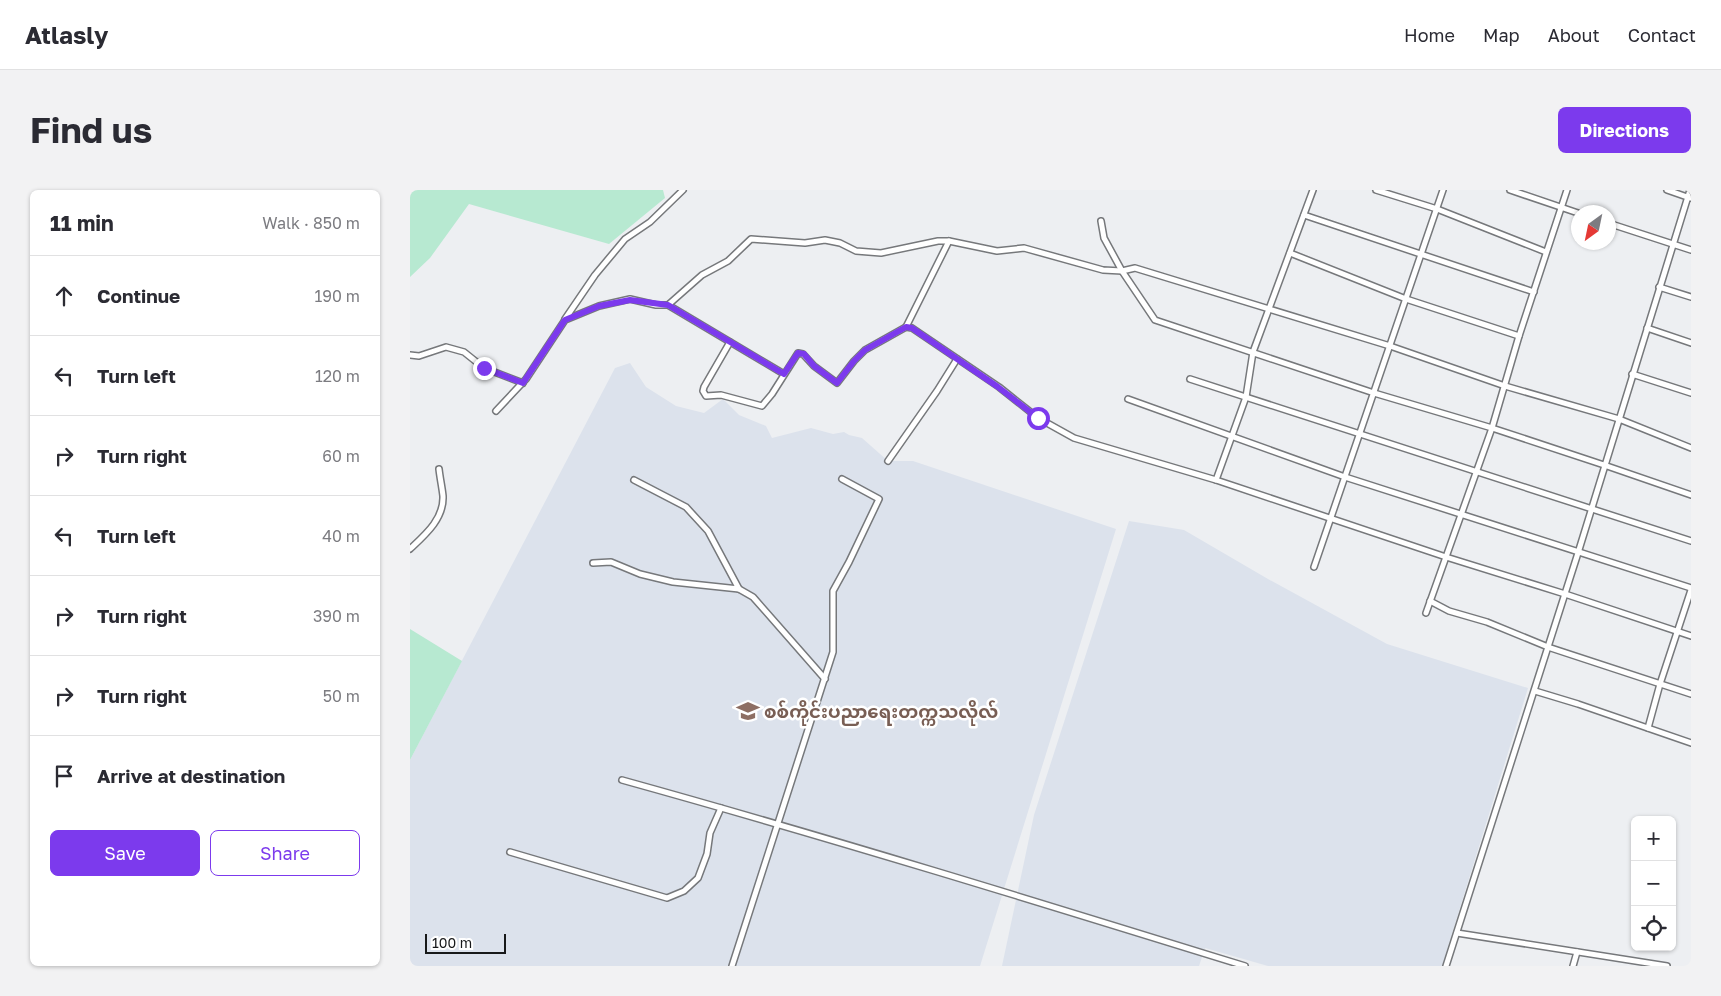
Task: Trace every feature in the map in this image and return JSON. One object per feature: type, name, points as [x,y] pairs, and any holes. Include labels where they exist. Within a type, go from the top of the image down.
[{"type":"street","points":[[496,411],[523,383],[575,302],[625,239],[650,222],[683,190]]},
{"type":"street","points":[[1216,480],[1246,397],[1253,352],[1313,190]]},
{"type":"street","points":[[1376,190],[1437,209],[1546,252]]},
{"type":"street","points":[[1314,567],[1444,190]]},
{"type":"street","points":[[1510,190],[1571,211]]},
{"type":"street","points":[[1426,613],[1492,428],[1519,336],[1567,190]]},
{"type":"street","points":[[1667,190],[1689,197]]},
{"type":"street","points":[[1446,966],[1535,692],[1690,190]]},
{"type":"street","points":[[1304,215],[1534,292]]},
{"type":"street","points":[[1101,221],[1104,238],[1122,271],[1155,320],[1374,394],[1492,428],[1691,495]]},
{"type":"street","points":[[1616,226],[1691,250]]},
{"type":"street","points":[[668,305],[702,275],[728,261],[751,239],[805,243],[825,240],[840,243],[856,251],[881,253],[938,241],[949,241],[997,251],[1024,248],[1103,270],[1122,271],[1135,268],[1390,346],[1505,386],[1619,419],[1691,448]]},
{"type":"street","points":[[730,342],[704,387],[703,391],[706,396],[721,395],[762,406],[798,353],[804,354],[814,366],[837,383],[865,350],[906,327],[949,241]]},
{"type":"street","points":[[1290,253],[1406,299],[1519,336]]},
{"type":"street","points":[[1659,286],[1691,297]]},
{"type":"street","points":[[565,320],[599,306],[630,300],[668,305],[784,374]]},
{"type":"street","points":[[906,327],[912,328],[957,359],[1038,418],[1074,438],[1216,480],[1446,558],[1565,594],[1691,636]]},
{"type":"street","points":[[1647,328],[1691,343]]},
{"type":"street","points":[[410,355],[419,356],[446,347],[464,352],[484,368],[523,383]]},
{"type":"street","points":[[888,461],[957,359]]},
{"type":"street","points":[[1632,374],[1691,393]]},
{"type":"street","points":[[1190,379],[1691,541]]},
{"type":"street","points":[[1128,399],[1345,477],[1691,589],[1660,684],[1648,728]]},
{"type":"street","points":[[410,549],[430,530],[440,509],[443,498],[439,469]]},
{"type":"street","points":[[732,966],[833,652],[833,590],[849,562],[879,499],[842,479]]},
{"type":"street","points":[[634,480],[686,507],[708,530],[738,588]]},
{"type":"street","points":[[593,563],[611,562],[640,574],[673,582],[738,588],[753,597],[825,679]]},
{"type":"street","points":[[1430,601],[1448,611],[1487,622],[1548,647],[1691,694]]},
{"type":"street","points":[[1535,692],[1578,704],[1691,742]]},
{"type":"street","points":[[622,780],[777,824],[1245,966]]},
{"type":"street","points":[[510,852],[666,898],[684,891],[698,878],[707,854],[710,833],[721,808]]},
{"type":"street","points":[[1457,933],[1667,966]]},
{"type":"street","points":[[1572,966],[1577,952]]},
{"type":"shaded area","name":"စစ်ကိုင်းပညာရေးတက္ကသလိုလ်","points":[[630,363],[646,387],[676,406],[704,413],[723,399],[739,415],[766,426],[772,438],[811,428],[833,434],[844,432],[862,438],[888,461],[913,461],[1116,529],[980,966],[410,966],[410,760],[615,368]]},
{"type":"shaded area","points":[[1129,521],[1184,530],[1268,579],[1387,644],[1528,688],[1442,966],[1268,966],[1205,948],[1199,966],[1002,966],[1034,815]]},
{"type":"green space","points":[[410,190],[663,190],[665,198],[609,244],[469,204],[430,258],[410,277]]},
{"type":"green space","points":[[410,629],[462,661],[410,760]]},
{"type":"place","name":"စစ်ကိုင်းပညာရေးတက္ကသလိုလ်","points":[[748,711]]},
{"type":"route","points":[[484,368],[523,383],[565,320],[599,306],[630,300],[668,305],[784,374],[798,353],[804,354],[814,366],[837,383],[865,350],[906,327],[912,328],[998,387],[1038,418]]}]
